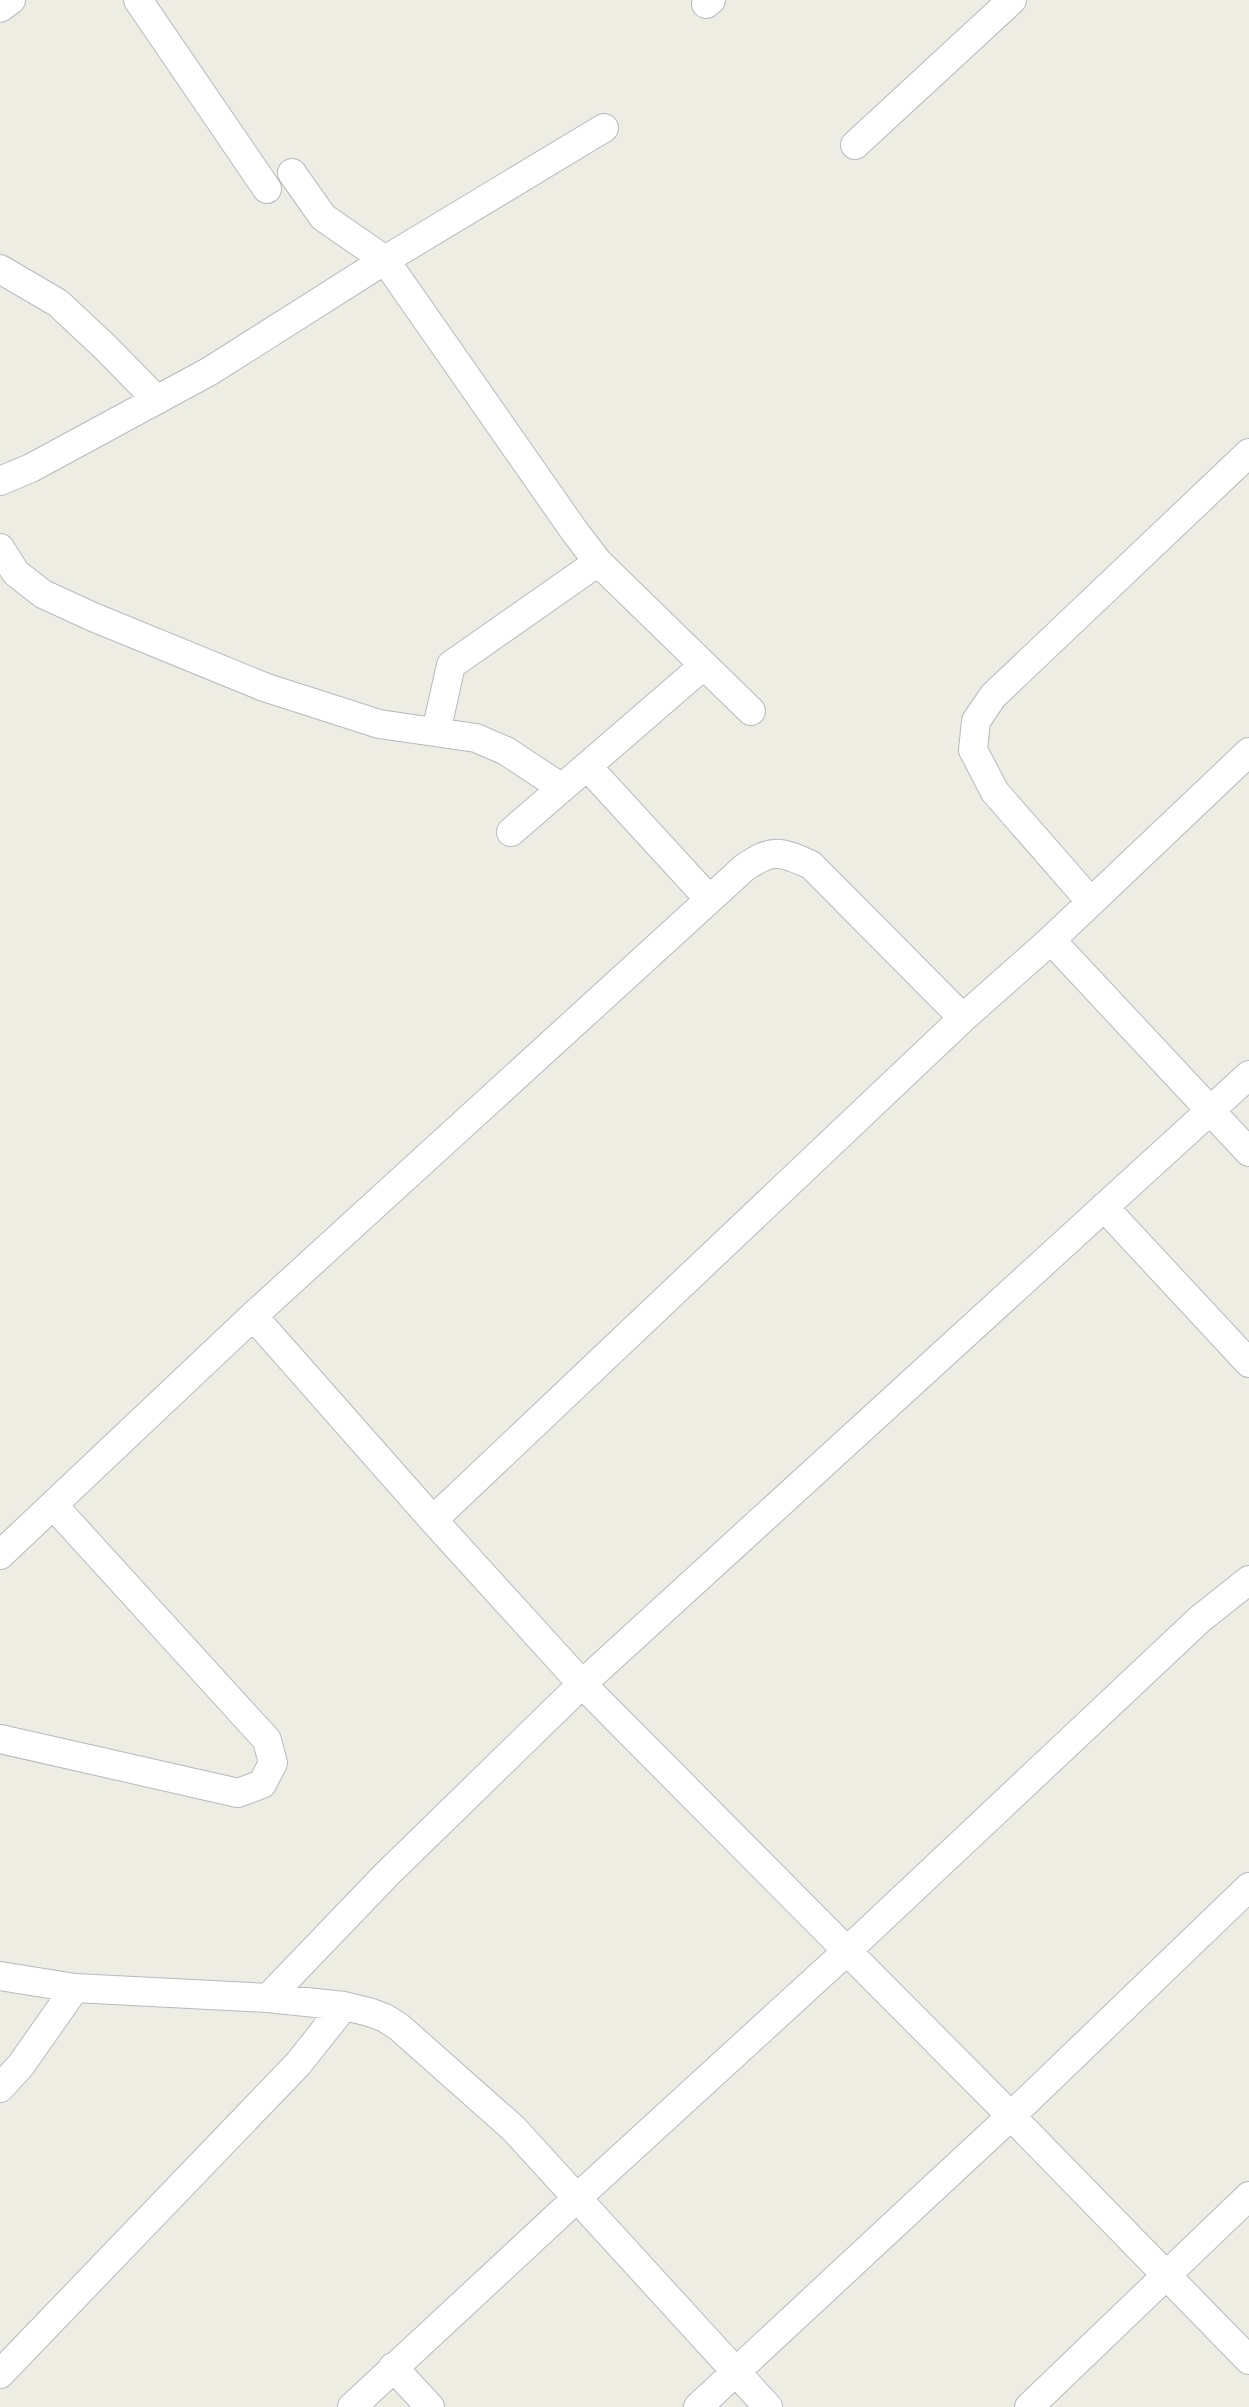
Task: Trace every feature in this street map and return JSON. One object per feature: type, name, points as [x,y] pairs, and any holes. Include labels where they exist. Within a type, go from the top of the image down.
[{"type":"street","points":[[0,8],[11,0]]},
{"type":"street","points":[[138,0],[267,189]]},
{"type":"street","points":[[855,145],[1012,0]]},
{"type":"street","points":[[0,481],[31,468],[210,371],[385,260],[604,128]]},
{"type":"street","points":[[292,173],[323,218],[385,260],[575,532],[598,562],[750,712]]},
{"type":"street","points":[[0,269],[58,304],[106,347],[157,400]]},
{"type":"street","points":[[1091,902],[995,792],[973,750],[976,722],[993,696],[1249,453]]},
{"type":"street","points":[[0,548],[16,573],[43,594],[93,617],[264,687],[380,724],[476,738],[506,751],[562,788]]},
{"type":"street","points":[[436,732],[451,665],[598,562]]},
{"type":"street","points":[[511,832],[703,666]]},
{"type":"street","points":[[432,1520],[963,1018],[1051,940],[1249,752]]},
{"type":"street","points":[[587,766],[709,899]]},
{"type":"street","points":[[0,1555],[253,1316],[709,899],[762,855],[784,853],[811,865],[963,1018]]},
{"type":"street","points":[[1051,940],[1249,1152]]},
{"type":"street","points":[[268,1998],[387,1874],[582,1684],[1249,1075]]},
{"type":"street","points":[[1104,1206],[1249,1362]]},
{"type":"street","points":[[253,1316],[432,1520],[582,1684],[848,1950],[1249,2360]]},
{"type":"street","points":[[0,1739],[238,1793],[262,1784],[273,1763],[267,1740],[53,1505]]},
{"type":"street","points":[[352,2407],[576,2198],[848,1950],[1200,1619],[1249,1580]]},
{"type":"street","points":[[698,2407],[1011,2116],[1249,1887]]},
{"type":"street","points":[[0,1976],[75,1988],[268,1998],[344,2006],[385,2018],[399,2027],[513,2128],[768,2407]]},
{"type":"street","points":[[0,2088],[21,2065],[75,1988]]},
{"type":"street","points":[[0,2374],[298,2064],[344,2006]]},
{"type":"street","points":[[1029,2407],[1167,2278],[1249,2196]]},
{"type":"street","points":[[393,2367],[430,2407]]}]
